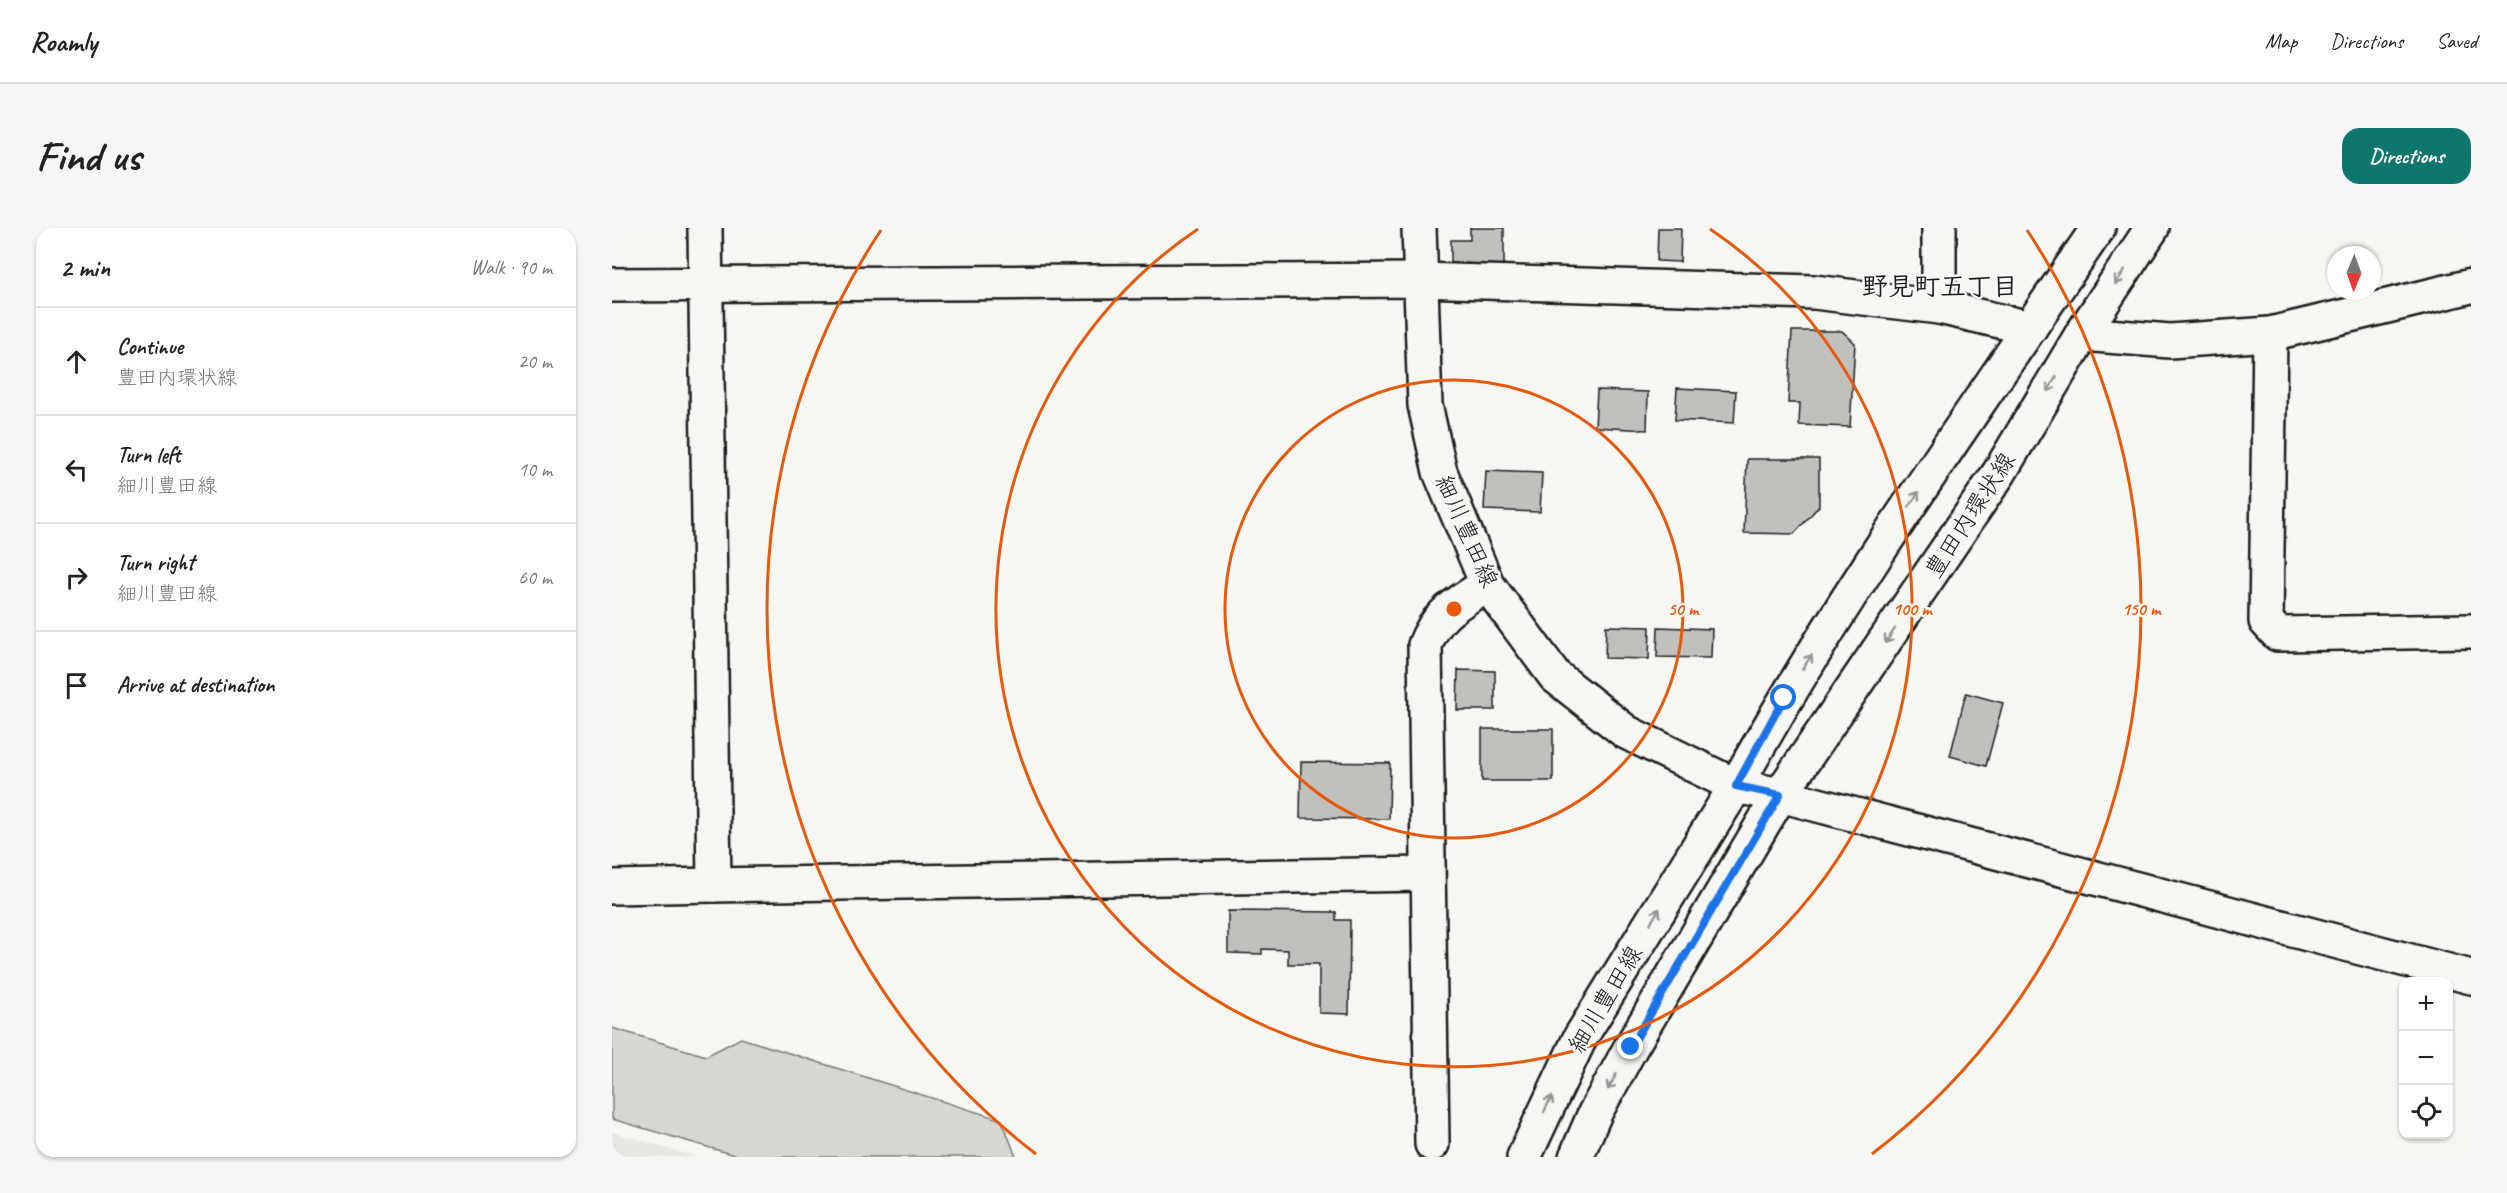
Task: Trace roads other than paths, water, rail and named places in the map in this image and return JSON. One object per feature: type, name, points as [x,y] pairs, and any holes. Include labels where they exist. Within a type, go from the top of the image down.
[{"type":"street","points":[[705,228],[714,885]]},
{"type":"street","name":"細川豊田線","points":[[1419,228],[1425,405],[1440,472],[1487,584],[1555,676],[1626,732],[1736,786],[1780,795],[1631,1047],[1595,1113],[1576,1157]]},
{"type":"street","points":[[1939,228],[1939,307]]},
{"type":"street","points":[[1736,786],[1784,698],[1938,463],[2098,228]]},
{"type":"street","name":"豊田内環状線","points":[[1780,795],[1999,473],[2082,334],[2152,228]]},
{"type":"street","points":[[612,285],[1419,280],[1814,292],[1939,307],[2031,328]]},
{"type":"street","points":[[2082,334],[2170,341],[2270,334],[2471,286]]},
{"type":"street","points":[[2270,334],[2266,621],[2278,634],[2471,631]]},
{"type":"street","points":[[1433,1153],[1425,645],[1432,625],[1441,615],[1487,584]]},
{"type":"street","name":"細川豊田線","points":[[1524,1157],[1580,1038],[1736,786]]},
{"type":"street","points":[[1780,795],[2471,976]]},
{"type":"street","points":[[612,887],[1427,874]]},
{"type":"district","name":"野見町五丁目","points":[[1940,286]]}]
